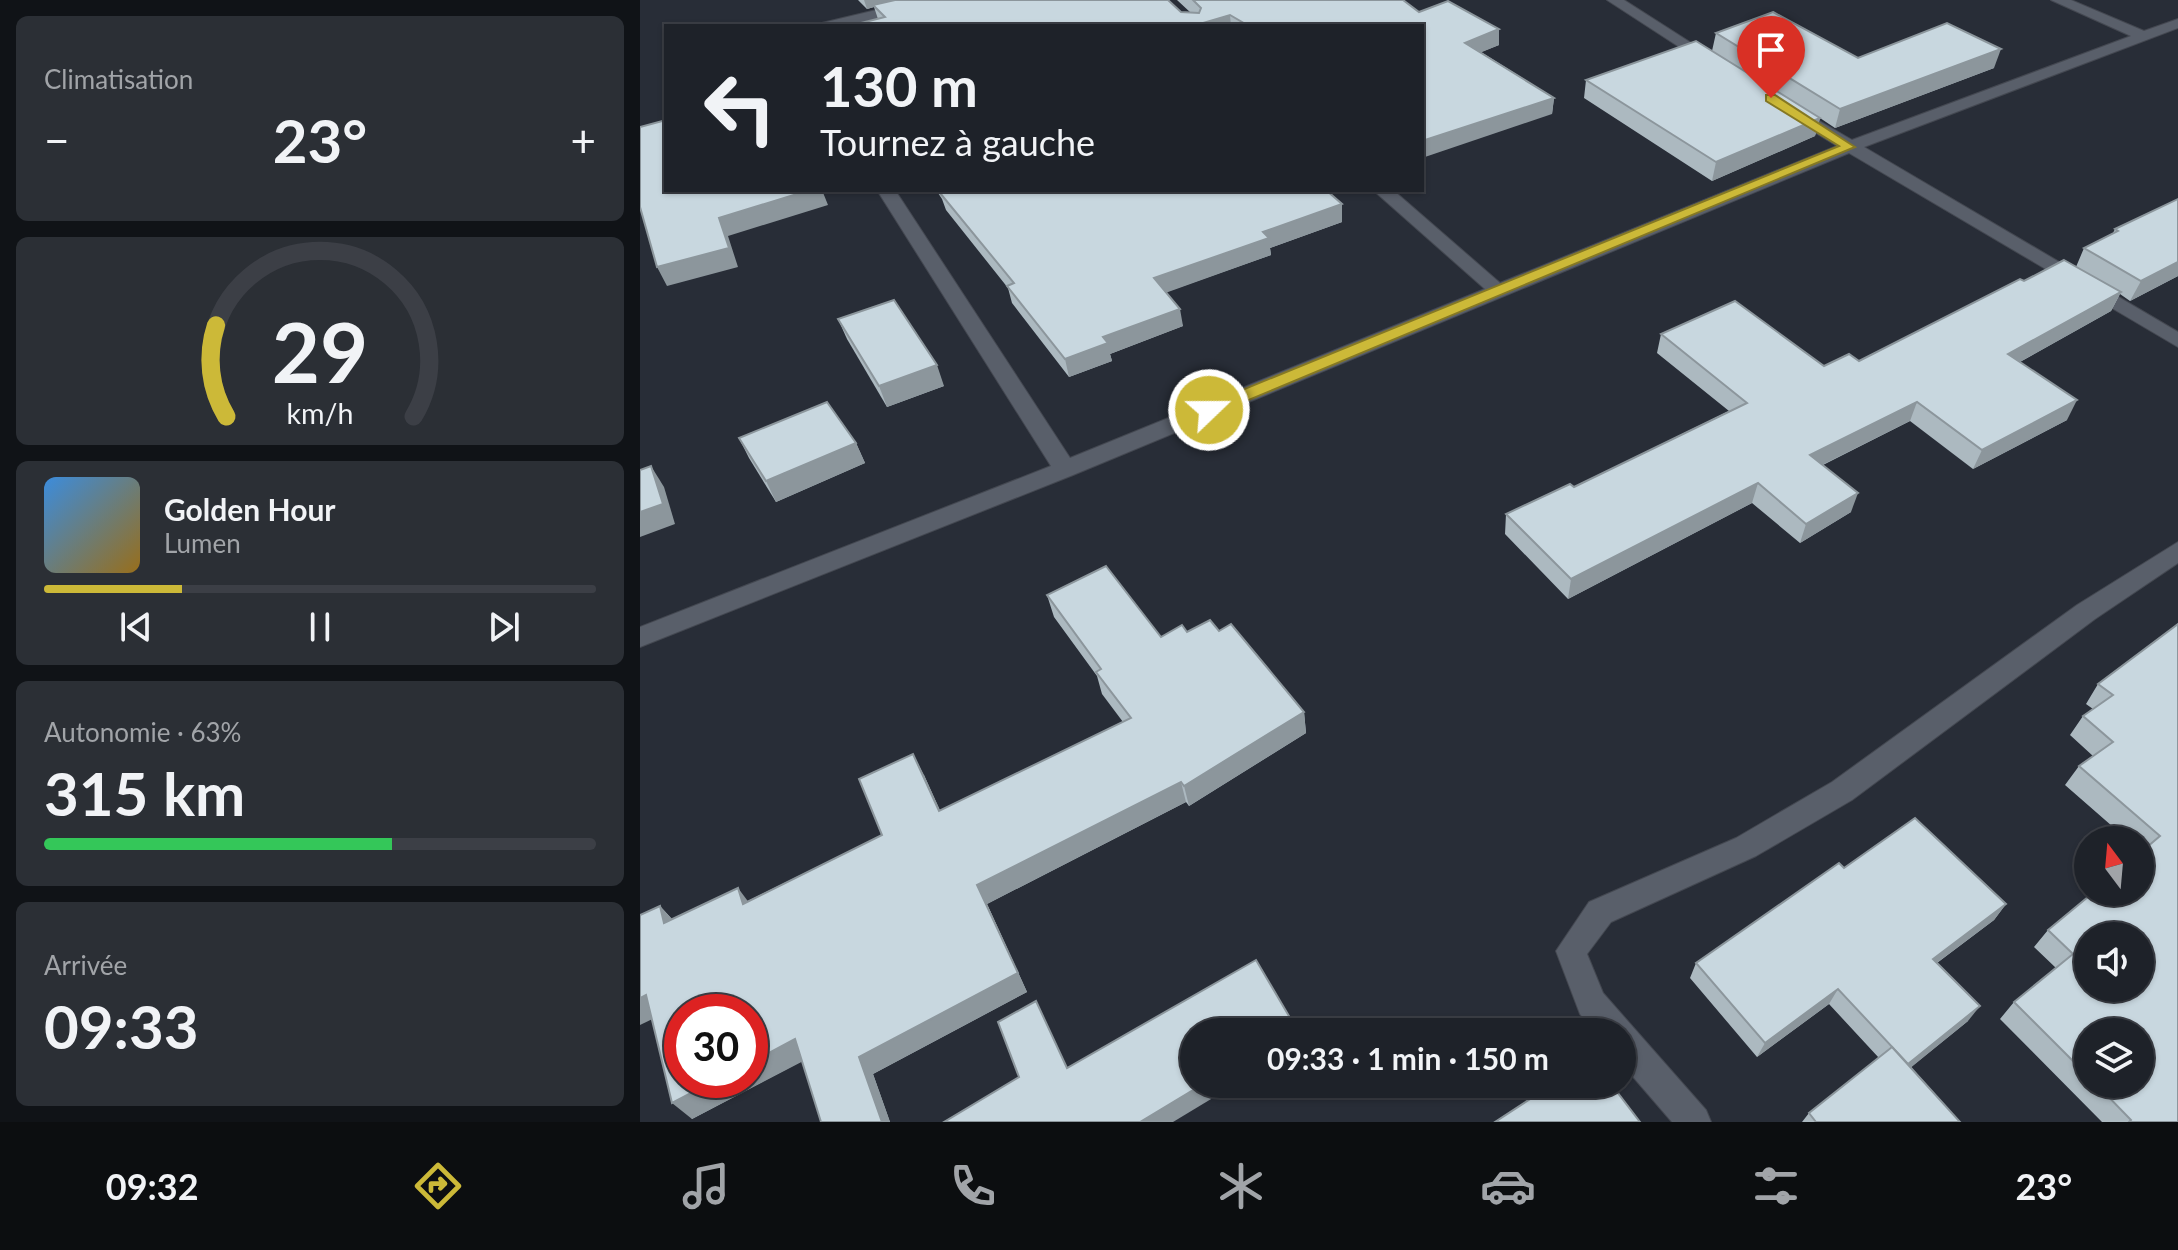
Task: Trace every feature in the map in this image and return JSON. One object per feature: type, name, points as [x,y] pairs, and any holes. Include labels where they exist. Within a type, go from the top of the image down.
[{"type":"street","points":[[835,24],[936,0]]},
{"type":"street","points":[[1614,0],[1731,74]]},
{"type":"street","points":[[2058,0],[2142,35]]},
{"type":"street","points":[[640,637],[1065,469],[1849,147],[2178,23]]},
{"type":"street","points":[[1771,98],[2178,341]]},
{"type":"street","points":[[887,192],[1065,469]]},
{"type":"street","points":[[1384,192],[1498,291]]},
{"type":"street","points":[[1604,1018],[1591,1003],[1571,951],[1600,912],[1746,847],[1842,791],[2086,612],[2178,551]]},
{"type":"street","points":[[1636,1055],[1694,1122]]},
{"type":"building","points":[[895,0],[1168,0],[1181,12],[1199,13],[1201,8],[1193,0],[1403,0],[1419,12],[1448,1],[1499,29],[1465,43],[1554,98],[1424,140],[1424,24],[1246,24],[1230,15],[1200,24],[857,24],[885,17],[873,5]]},
{"type":"building","points":[[1773,12],[1858,58],[1947,23],[2001,49],[1840,109],[1716,33]]},
{"type":"building","points":[[1696,41],[1820,118],[1716,162],[1586,80]]},
{"type":"building","points":[[664,121],[664,192],[804,192],[719,218],[729,248],[657,267],[640,207],[640,127]]},
{"type":"building","points":[[1328,192],[1342,204],[1263,232],[1269,238],[1154,278],[1180,309],[1103,337],[1108,343],[1065,359],[1007,286],[1014,283],[940,193]]},
{"type":"building","points":[[2178,199],[2178,262],[2141,281],[2084,248],[2118,231],[2115,229]]},
{"type":"building","points":[[2064,260],[2121,292],[2008,354],[2077,400],[1982,450],[1917,402],[1810,455],[1858,493],[1806,524],[1758,483],[1571,579],[1506,514],[1570,484],[1574,487],[1747,403],[1661,334],[1735,301],[1824,366],[1849,354],[1859,361],[2020,279],[2024,281]]},
{"type":"building","points":[[894,300],[937,365],[879,386],[838,319]]},
{"type":"building","points":[[827,402],[856,443],[766,481],[739,438]]},
{"type":"building","points":[[651,466],[663,504],[640,512],[640,470]]},
{"type":"building","points":[[1106,566],[1161,637],[1182,625],[1187,632],[1210,620],[1219,631],[1231,624],[1304,712],[1184,786],[1181,782],[977,885],[1018,973],[859,1057],[882,1122],[821,1122],[795,1039],[768,1053],[768,994],[664,994],[664,1070],[646,995],[640,998],[640,915],[660,906],[664,923],[738,888],[743,904],[882,835],[859,779],[913,754],[939,811],[1131,718],[1096,672],[1101,669],[1047,595]]},
{"type":"building","points":[[2178,624],[2178,1122],[2129,1122],[2131,1120],[2110,1098],[2154,1098],[2154,1018],[2074,1018],[2074,1062],[2014,1002],[2073,954],[2048,930],[2077,906],[2154,906],[2154,841],[2160,836],[2154,831],[2154,826],[2148,826],[2079,766],[2113,742],[2083,716],[2113,695],[2098,684]]},
{"type":"building","points":[[1915,818],[2006,904],[1933,959],[1980,1006],[1908,1064],[1838,989],[1765,1043],[1696,963],[1839,863],[1844,868]]},
{"type":"building","points":[[1256,960],[1290,1018],[1180,1018],[1180,1098],[1140,1122],[944,1122],[1019,1077],[998,1022],[1036,1001],[1067,1068]]},
{"type":"building","points":[[1892,1047],[1960,1122],[1816,1122],[1809,1113]]},
{"type":"building","points":[[1532,1098],[1622,1098],[1640,1122],[1495,1122]]},
{"type":"route","points":[[1209,410],[1849,147],[1771,98]]}]
